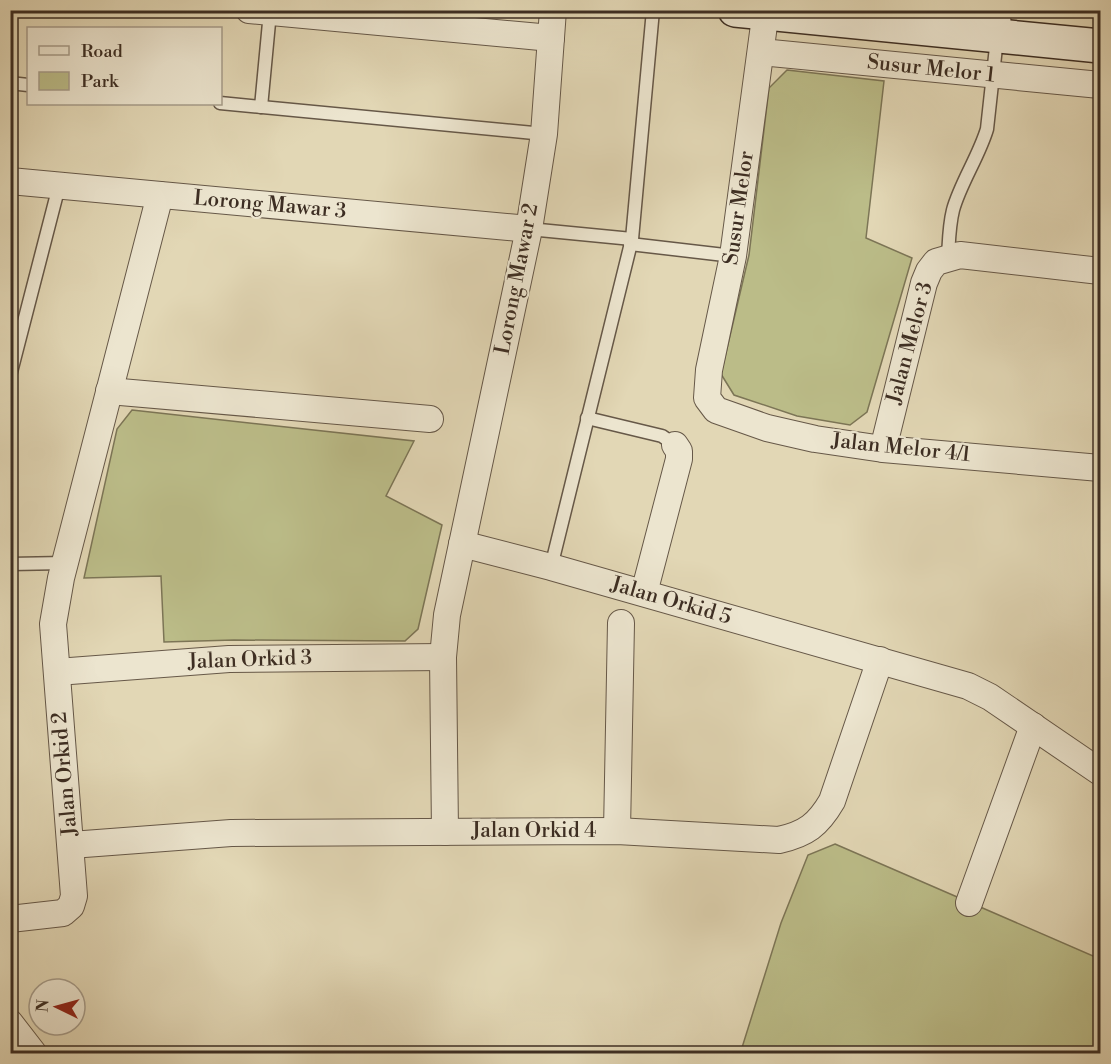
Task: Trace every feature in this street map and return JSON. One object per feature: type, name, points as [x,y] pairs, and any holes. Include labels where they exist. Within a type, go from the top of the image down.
[{"type":"street","name":"Lorong Mawar 2","points":[[445,832],[443,657],[447,615],[529,228],[544,134],[553,10]]},
{"type":"street","points":[[263,11],[551,38]]},
{"type":"street","points":[[756,11],[997,23],[1101,46]]},
{"type":"street","name":"Susur Melor","points":[[709,402],[707,391],[709,370],[733,256],[760,52],[756,11]]},
{"type":"street","name":"Susur Melor 1","points":[[760,52],[1101,86]]},
{"type":"street","name":"Lorong Mawar 3","points":[[10,181],[529,228]]},
{"type":"street","name":"Jalan Orkid 2","points":[[10,919],[63,913],[71,906],[74,886],[53,624],[63,571],[160,195]]},
{"type":"street","name":"Jalan Melor 3","points":[[883,449],[924,283],[936,262],[960,255],[1101,271]]},
{"type":"street","points":[[109,391],[430,419]]},
{"type":"street","name":"Jalan Melor 4/1","points":[[709,402],[716,410],[767,428],[815,439],[883,449],[1101,468]]},
{"type":"street","points":[[644,593],[679,459],[679,451],[675,445]]},
{"type":"street","name":"Jalan Orkid 5","points":[[462,544],[644,593],[968,686],[990,697],[1101,772]]},
{"type":"street","points":[[617,831],[621,623]]},
{"type":"street","name":"Jalan Orkid 3","points":[[57,672],[229,659],[443,657]]},
{"type":"street","name":"Jalan Orkid 4","points":[[71,845],[231,833],[617,831],[779,840],[795,836],[810,828],[822,818],[832,801],[880,660]]},
{"type":"street","points":[[969,903],[1033,726]]},
{"type":"street","points":[[10,1023],[34,1053]]},
{"type":"lane","points":[[551,567],[631,242],[653,10]]},
{"type":"lane","points":[[261,107],[263,11]]},
{"type":"lane","points":[[948,257],[954,208],[987,129],[994,75],[997,23]]},
{"type":"lane","points":[[10,83],[27,85]]},
{"type":"lane","points":[[222,103],[544,134]]},
{"type":"lane","points":[[10,376],[60,186]]},
{"type":"lane","points":[[529,228],[733,256]]},
{"type":"lane","points":[[587,417],[662,436],[675,445]]},
{"type":"lane","points":[[10,564],[63,571]]},
{"type":"green space","points":[[787,70],[884,81],[866,238],[912,258],[867,412],[850,425],[797,416],[734,395],[721,374],[749,255],[769,88]]},
{"type":"green space","points":[[132,410],[414,441],[386,496],[442,525],[418,629],[405,641],[164,642],[161,576],[84,578],[117,429]]},
{"type":"green space","points":[[835,844],[1100,959],[1100,1053],[740,1054],[781,923],[808,855]]}]
